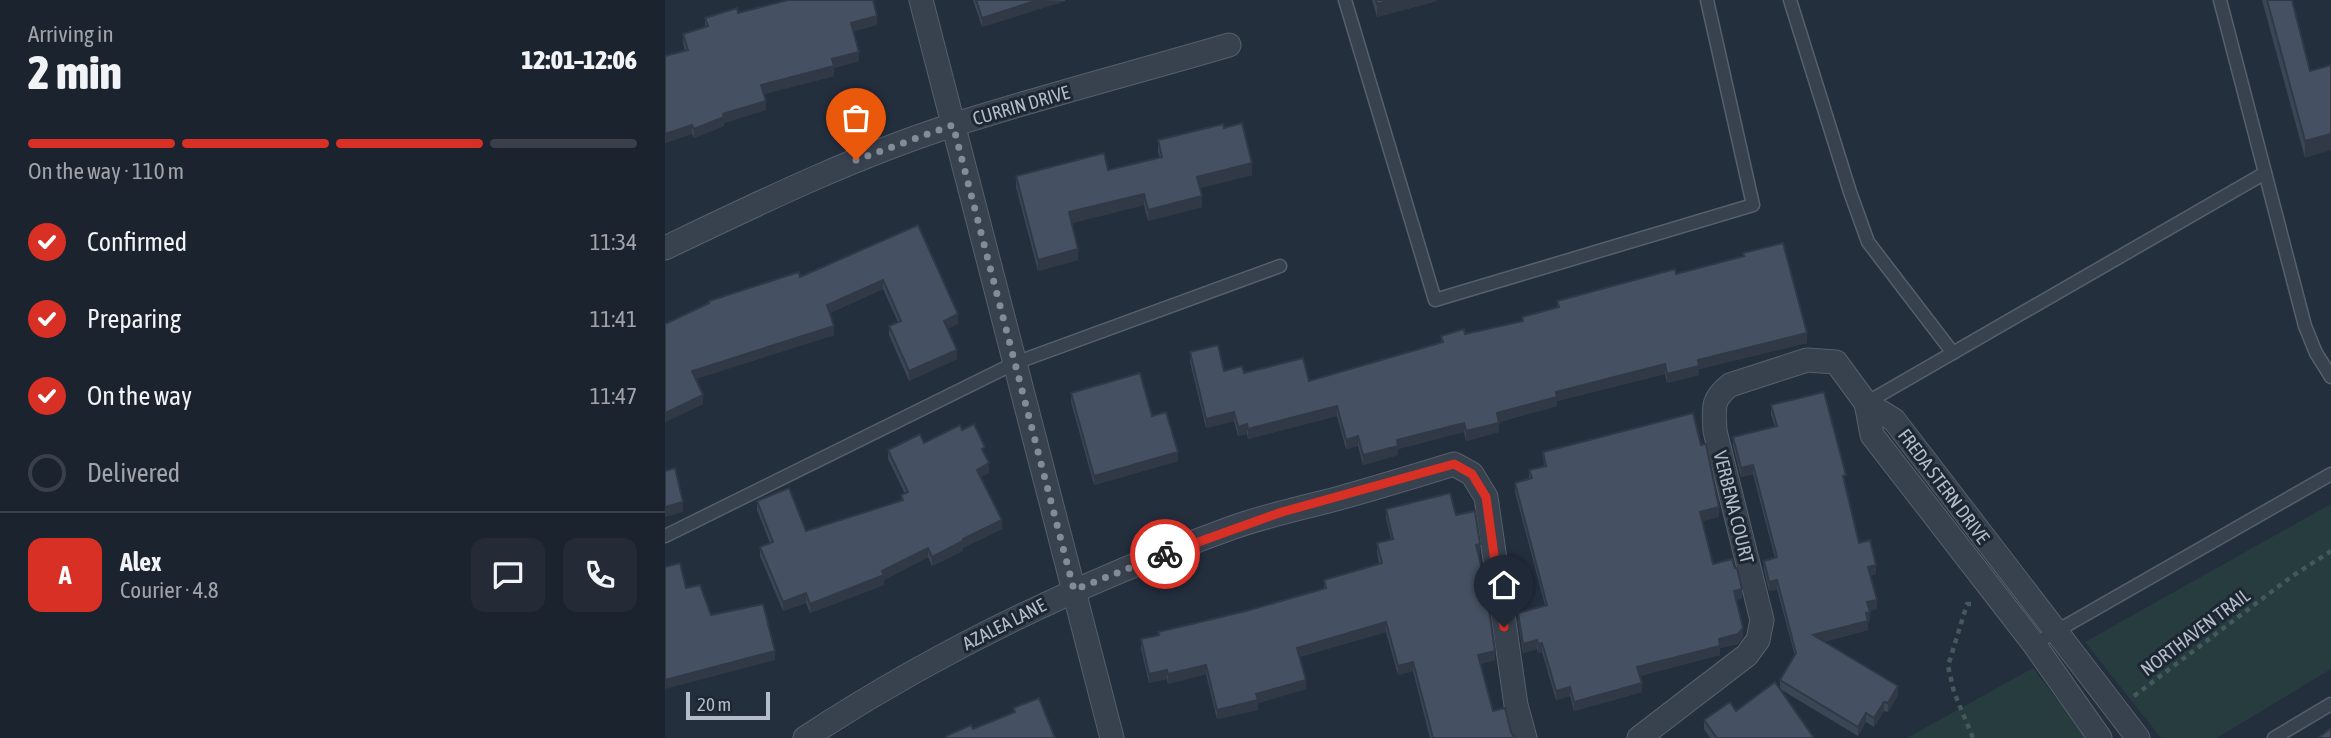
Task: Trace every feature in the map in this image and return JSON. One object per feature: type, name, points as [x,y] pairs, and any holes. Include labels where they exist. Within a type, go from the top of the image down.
[{"type":"street","points":[[921,0],[1112,738]]},
{"type":"street","name":"CURRIN DRIVE","points":[[665,248],[856,160],[953,125],[1229,45]]},
{"type":"street","name":"VERBENA COURT","points":[[1639,738],[1747,655],[1758,640],[1762,620],[1715,431],[1714,403],[1721,392],[1730,385],[1807,360],[1836,362],[1866,403]]},
{"type":"street","name":"FREDA STERN DRIVE","points":[[1866,403],[1872,435],[2034,644],[2100,738]]},
{"type":"street","name":"FREDA STERN DRIVE","points":[[1866,403],[1894,420],[2138,738]]},
{"type":"street","name":"AZALEA LANE","points":[[805,738],[841,714],[976,637],[1074,590],[1234,527],[1454,464],[1472,474],[1486,497],[1516,705],[1525,738]]},
{"type":"lane","points":[[1345,0],[1435,300],[1753,205],[1707,0]]},
{"type":"lane","points":[[2220,0],[2305,326],[2331,377]]},
{"type":"lane","points":[[1793,4],[1850,192],[1868,242],[1953,353]]},
{"type":"lane","points":[[1866,403],[2265,173]]},
{"type":"lane","points":[[665,536],[1015,363],[1280,266]]},
{"type":"lane","points":[[2034,644],[2331,474]]},
{"type":"lane","points":[[2274,738],[2331,704]]},
{"type":"path","name":"NORTHAVEN TRAIL","points":[[2117,709],[2291,577],[2331,551]]},
{"type":"path","points":[[1973,738],[1954,692],[1948,666],[1952,647],[1961,629],[1967,604],[2003,604]]},
{"type":"green space","points":[[2331,504],[2331,669],[2217,738],[2161,738],[2085,642]]},
{"type":"green space","points":[[2033,668],[2086,738],[1907,738]]},
{"type":"building","points":[[788,0],[873,0],[877,16],[851,23],[859,52],[832,59],[834,66],[761,85],[766,101],[723,114],[724,117],[694,129],[692,125],[665,134],[665,56],[688,50],[683,34],[708,26],[705,18],[737,8],[738,13]]},
{"type":"building","points":[[976,0],[1038,0],[982,18]]},
{"type":"building","points":[[2267,0],[2292,0],[2310,71],[2331,65],[2331,134],[2305,141]]},
{"type":"building","points":[[1242,123],[1252,163],[1197,177],[1202,196],[1148,210],[1144,194],[1069,212],[1078,249],[1038,260],[1016,176],[1104,153],[1108,170],[1162,157],[1158,140],[1223,124],[1224,128]]},
{"type":"building","points":[[918,225],[958,314],[944,321],[957,350],[909,371],[889,326],[901,321],[883,280],[827,305],[834,326],[692,371],[703,395],[665,413],[665,324],[709,301],[799,272],[800,277]]},
{"type":"building","points":[[1783,243],[1807,333],[1698,360],[1699,366],[1667,374],[1665,364],[1556,392],[1557,397],[1497,413],[1499,423],[1466,431],[1464,423],[1397,440],[1398,446],[1363,455],[1358,436],[1346,440],[1337,406],[1248,429],[1247,424],[1238,427],[1234,412],[1206,419],[1190,352],[1218,345],[1224,371],[1242,366],[1244,373],[1303,358],[1309,381],[1443,342],[1441,336],[1464,329],[1465,334],[1523,321],[1522,317],[1559,307],[1557,301],[1675,269],[1676,274]]},
{"type":"building","points":[[1140,373],[1152,416],[1166,412],[1178,452],[1094,476],[1071,393]]},
{"type":"building","points":[[1824,392],[1846,475],[1843,476],[1859,543],[1870,540],[1876,565],[1868,567],[1877,600],[1867,602],[1870,612],[1866,613],[1868,621],[1813,635],[1898,686],[1888,703],[1884,702],[1874,718],[1866,713],[1858,727],[1780,680],[1796,653],[1777,580],[1769,582],[1764,561],[1777,557],[1753,465],[1741,468],[1733,437],[1777,426],[1771,405]]},
{"type":"building","points":[[1693,413],[1701,445],[1706,444],[1719,507],[1700,512],[1713,564],[1732,559],[1737,568],[1742,589],[1734,591],[1743,628],[1738,634],[1719,639],[1720,646],[1637,667],[1642,683],[1574,702],[1570,687],[1556,691],[1542,643],[1538,644],[1537,640],[1523,644],[1518,613],[1547,605],[1515,483],[1532,478],[1529,470],[1546,466],[1543,452]]},
{"type":"building","points":[[974,424],[989,463],[977,470],[1002,520],[932,557],[928,548],[882,571],[884,575],[810,604],[806,593],[783,602],[760,547],[773,542],[757,501],[789,488],[806,531],[903,500],[901,495],[908,492],[888,450],[920,434],[924,443],[960,425],[962,430]]},
{"type":"building","points":[[675,468],[683,502],[665,507],[665,471]]},
{"type":"building","points":[[1450,493],[1456,515],[1475,511],[1480,544],[1476,545],[1485,581],[1495,651],[1478,655],[1493,711],[1505,708],[1515,738],[1433,738],[1413,662],[1398,666],[1386,622],[1297,648],[1306,680],[1256,694],[1258,700],[1217,710],[1206,665],[1168,674],[1167,670],[1149,674],[1141,639],[1159,635],[1158,632],[1326,588],[1324,580],[1382,563],[1377,543],[1393,539],[1386,509]]},
{"type":"building","points":[[680,563],[686,588],[700,585],[711,615],[763,604],[775,651],[665,680],[665,567]]},
{"type":"building","points":[[1775,682],[1814,738],[1717,738],[1704,720],[1730,702],[1736,711]]},
{"type":"building","points":[[1039,698],[1055,738],[946,738],[971,725],[973,729],[1015,712],[1013,708]]},
{"type":"building","points":[[2331,728],[2331,738],[2318,738]]},
{"type":"way so far","points":[[856,160],[953,125],[1074,590],[1165,554]]},
{"type":"route","points":[[1165,554],[1282,512],[1454,464],[1472,474],[1486,497],[1504,627]]}]
